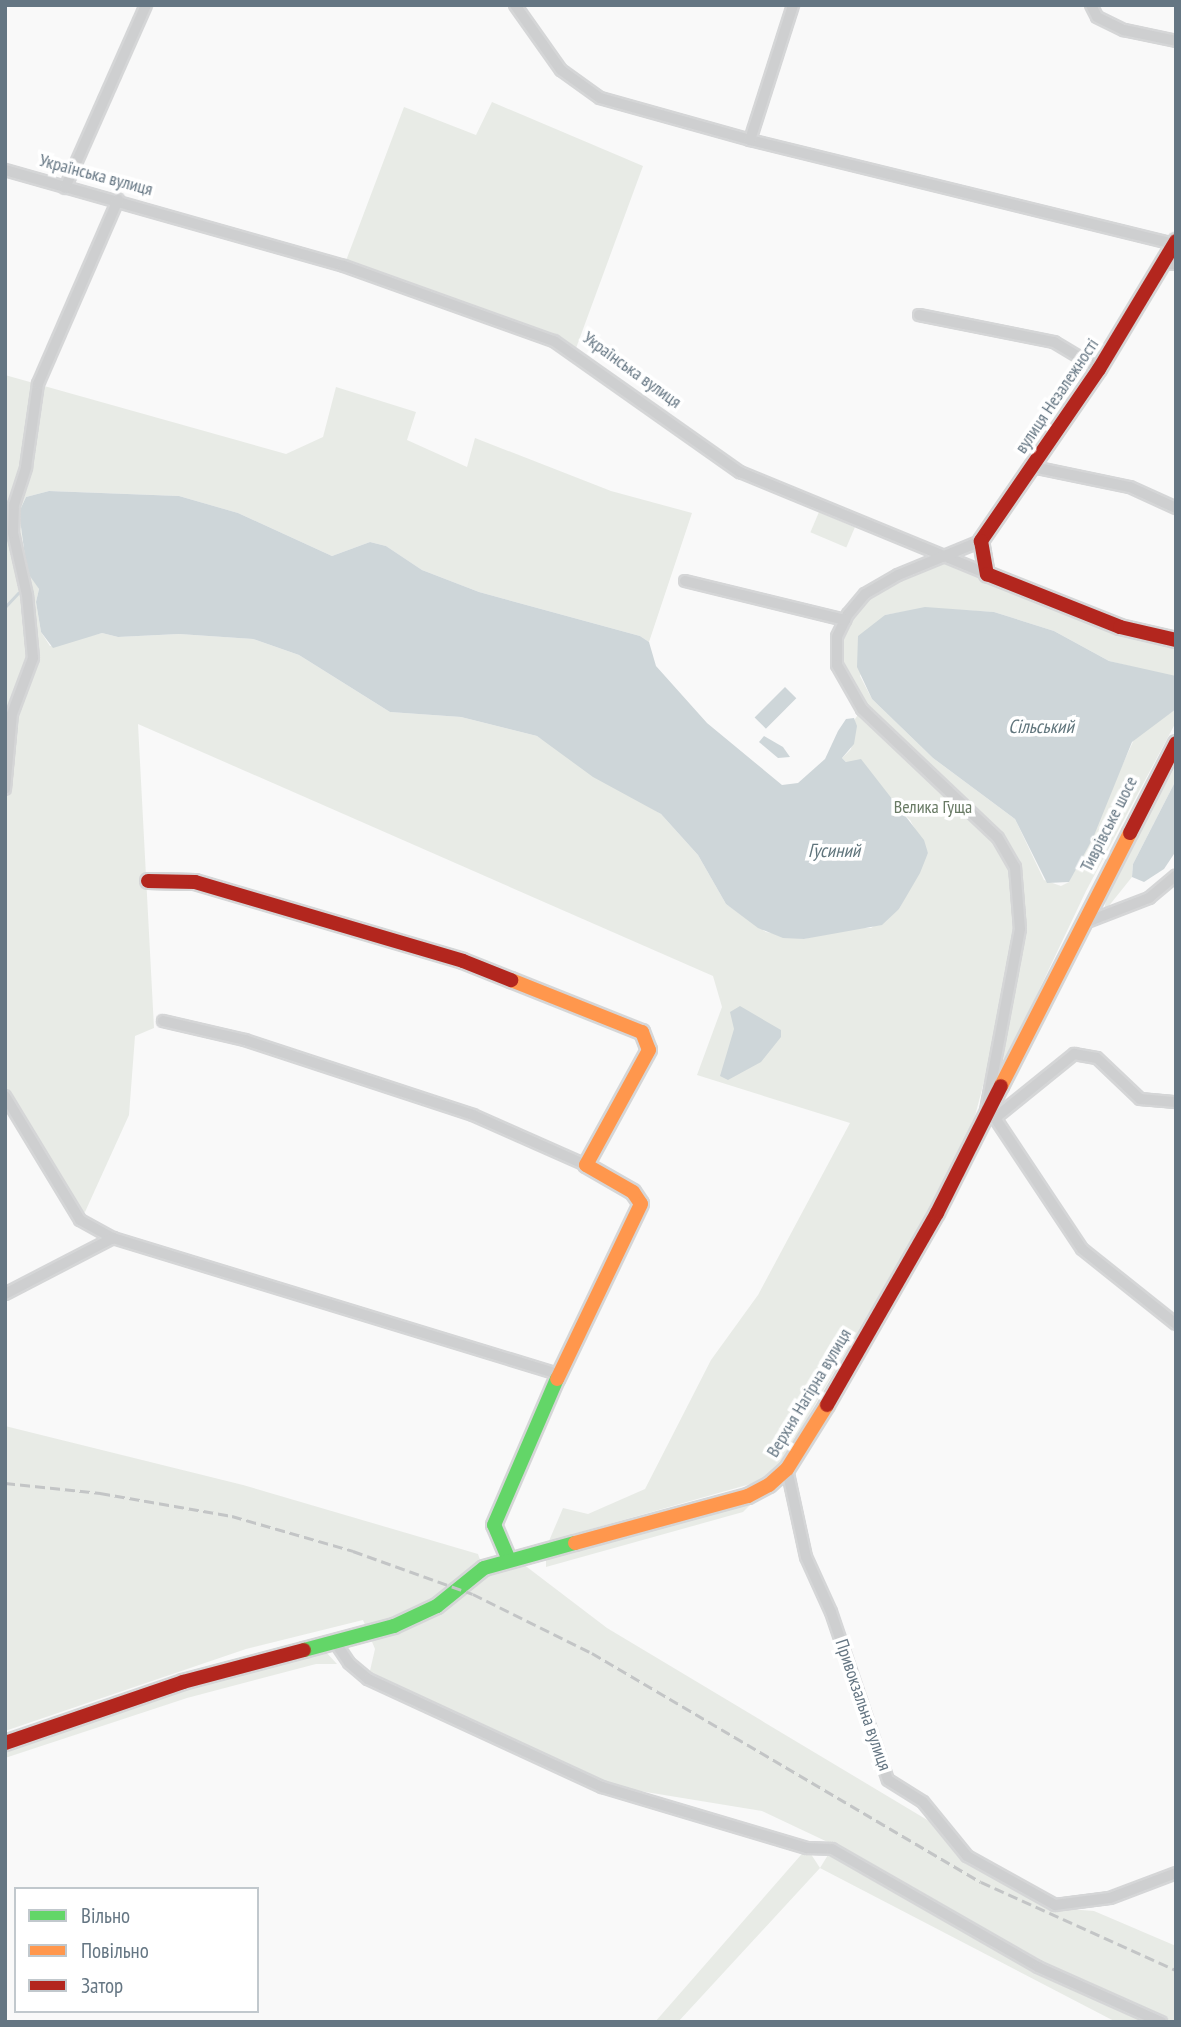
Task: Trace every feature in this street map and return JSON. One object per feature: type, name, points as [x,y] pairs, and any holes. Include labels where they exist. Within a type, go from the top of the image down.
[{"type":"street","points":[[65,188],[146,5]]},
{"type":"street","points":[[515,5],[561,70],[583,89],[662,117],[750,140],[1175,243]]},
{"type":"street","points":[[750,140],[793,5]]},
{"type":"street","points":[[1091,5],[1097,17],[1124,30],[1176,41]]},
{"type":"street","name":"Українська вулиця","points":[[5,170],[344,266],[554,341],[740,472],[944,558],[1120,627],[1176,640]]},
{"type":"street","points":[[5,789],[12,714],[33,658],[27,595],[13,533],[13,505],[26,467],[38,384],[118,200]]},
{"type":"street","name":"вулиця Незалежності","points":[[981,541],[1170,264],[1175,243]]},
{"type":"street","points":[[919,315],[1054,342],[1098,369]]},
{"type":"street","points":[[1033,467],[1130,487],[1176,508]]},
{"type":"street","points":[[987,574],[981,541],[880,584],[859,599],[845,620],[835,656],[853,698],[998,838],[1015,867],[1020,929],[990,1117],[1082,1249],[1176,1324]]},
{"type":"street","points":[[685,581],[845,620]]},
{"type":"street","name":"Тиврівське шосе","points":[[1081,925],[1176,743]]},
{"type":"street","points":[[1081,925],[1149,898],[1176,875]]},
{"type":"street","points":[[148,881],[195,882],[463,961],[642,1032],[649,1050],[586,1165]]},
{"type":"street","name":"Верхня Нагірна вулиця","points":[[5,1743],[183,1682],[335,1642],[418,1615],[448,1598],[476,1572],[509,1560],[748,1496],[787,1469],[909,1263],[990,1117],[1081,925]]},
{"type":"street","points":[[163,1021],[245,1040],[473,1115],[586,1165],[633,1192],[641,1203],[559,1374],[494,1525],[509,1560]]},
{"type":"street","points":[[990,1117],[1074,1054],[1097,1058],[1140,1099],[1176,1102]]},
{"type":"street","points":[[5,1096],[80,1220],[113,1238],[559,1374]]},
{"type":"street","points":[[5,1294],[113,1238]]},
{"type":"street","name":"Привокзальна вулиця","points":[[787,1469],[806,1557],[831,1612],[888,1780],[923,1801],[967,1856],[1055,1905],[1110,1898],[1176,1873]]},
{"type":"street","points":[[335,1642],[349,1663],[368,1679],[602,1787],[807,1848],[832,1849],[1038,1966],[1161,2022]]},
{"type":"green space","points":[[492,102],[643,166],[575,351],[344,266],[404,107],[476,135]]},
{"type":"green space","name":"Велика Гуща","points":[[5,375],[286,454],[323,437],[336,387],[416,412],[407,440],[467,467],[475,438],[611,491],[692,513],[649,642],[640,636],[479,592],[422,570],[386,546],[370,542],[332,556],[238,513],[179,496],[49,491],[26,497],[19,512],[26,568],[39,589],[36,602],[41,632],[50,646],[102,633],[118,637],[179,634],[253,639],[299,655],[390,712],[461,717],[537,736],[661,814],[698,855],[726,904],[766,932],[804,939],[846,928],[871,928],[899,909],[928,853],[910,820],[842,758],[851,749],[855,719],[862,709],[853,698],[835,646],[865,594],[944,558],[1176,640],[1176,676],[1169,676],[1109,661],[1054,631],[994,612],[925,608],[885,615],[860,676],[872,699],[933,758],[1015,819],[1044,880],[1061,886],[1069,882],[1136,735],[1176,709],[1176,722],[1086,891],[1002,1068],[1020,930],[1012,934],[1001,1017],[975,1116],[938,1194],[780,1465],[761,1481],[549,1541],[563,1508],[588,1514],[645,1489],[711,1360],[758,1295],[850,1123],[697,1075],[722,1007],[713,976],[138,724],[154,1028],[135,1036],[129,1115],[85,1212],[72,1207],[5,1096]]},
{"type":"green space","points":[[819,512],[855,527],[846,547],[810,532]]},
{"type":"green space","points":[[1176,765],[1176,780],[1133,864],[1132,877],[1104,912],[1107,892]]},
{"type":"green space","points":[[5,1426],[243,1485],[478,1554],[485,1574],[523,1564],[607,1628],[949,1833],[970,1864],[1056,1908],[1094,1911],[1176,1946],[1176,2022],[1116,2022],[820,1868],[834,1845],[762,1811],[603,1785],[369,1675],[375,1649],[363,1620],[246,1649],[5,1731]]},
{"type":"green space","points":[[732,1500],[751,1504],[743,1512],[546,1567],[546,1551]]},
{"type":"green space","points":[[325,1651],[337,1664],[316,1664],[187,1698],[5,1758],[5,1750],[185,1689]]},
{"type":"green space","points":[[807,1848],[820,1868],[678,2022],[655,2022]]},
{"type":"water","name":"Гусиний","points":[[49,491],[179,496],[238,513],[332,556],[370,542],[386,546],[422,570],[479,592],[640,636],[649,642],[656,666],[707,723],[782,785],[798,783],[825,759],[846,719],[854,718],[857,726],[854,744],[842,758],[846,762],[861,759],[924,840],[928,853],[920,873],[899,909],[882,925],[804,939],[783,938],[758,928],[726,904],[698,855],[661,814],[593,777],[537,736],[461,717],[390,712],[299,655],[253,639],[179,634],[118,637],[102,633],[53,648],[41,632],[36,602],[39,589],[27,572],[19,512],[26,497]]},
{"type":"water","name":"Сільський","points":[[925,607],[994,612],[1054,631],[1109,661],[1176,676],[1176,709],[1132,742],[1093,838],[1069,882],[1047,883],[1015,819],[933,758],[872,699],[857,667],[858,636],[885,615]]},
{"type":"water","points":[[785,687],[796,698],[766,729],[755,717]]},
{"type":"water","points":[[764,736],[783,747],[790,757],[778,758],[759,742]]},
{"type":"water","points":[[1176,780],[1176,851],[1164,869],[1144,882],[1132,877],[1133,864]]},
{"type":"water","points":[[740,1006],[781,1030],[781,1037],[761,1062],[728,1080],[720,1076],[734,1029],[730,1012]]},
{"type":"waterway","points":[[5,607],[18,593]]},
{"type":"railway","points":[[5,1483],[100,1493],[232,1516],[353,1551],[473,1594],[592,1653],[981,1882],[1176,1970]]},
{"type":"traffic: fast","points":[[509,1560],[494,1525],[557,1379]]},
{"type":"traffic: fast","points":[[304,1650],[394,1626],[437,1606],[484,1568],[575,1543]]},
{"type":"traffic: slow","points":[[1001,1086],[1130,833]]},
{"type":"traffic: slow","points":[[511,980],[642,1032],[649,1050],[586,1165],[633,1192],[641,1204],[557,1379]]},
{"type":"traffic: slow","points":[[575,1543],[748,1496],[769,1485],[787,1469],[827,1405]]},
{"type":"traffic: jam","points":[[1176,241],[1099,369],[981,541],[987,574],[1120,627],[1176,640]]},
{"type":"traffic: jam","points":[[1130,833],[1176,743]]},
{"type":"traffic: jam","points":[[148,881],[195,882],[463,961],[511,980]]},
{"type":"traffic: jam","points":[[827,1405],[937,1213],[1001,1086]]},
{"type":"traffic: jam","points":[[5,1743],[183,1682],[304,1650]]}]
